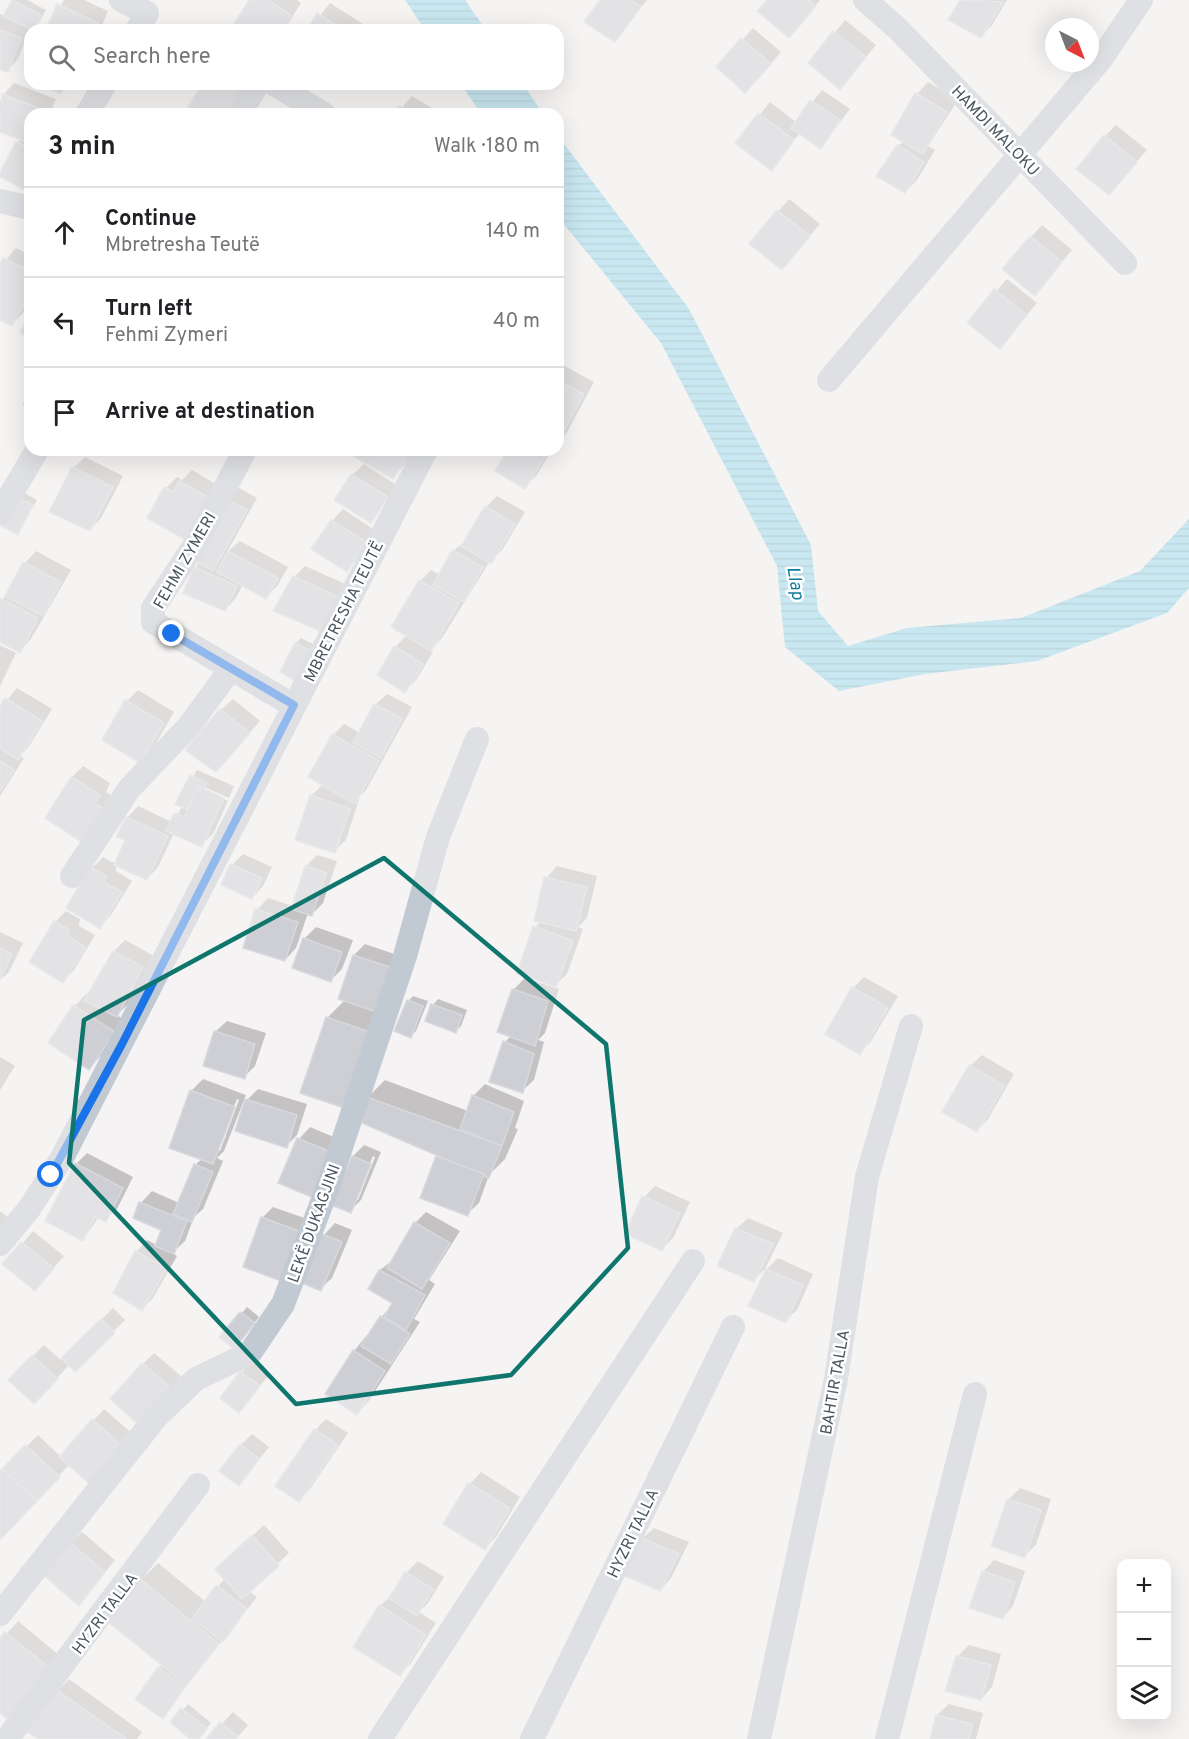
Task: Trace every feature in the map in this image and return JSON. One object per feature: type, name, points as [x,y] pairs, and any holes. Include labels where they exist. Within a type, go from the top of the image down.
[{"type":"street","points":[[121,0],[147,13],[141,24]]},
{"type":"street","name":"HAMDI MALOKU","points":[[865,0],[898,29],[1125,263]]},
{"type":"street","points":[[829,380],[1101,59],[1141,0]]},
{"type":"street","points":[[91,108],[101,90]]},
{"type":"street","points":[[243,108],[254,90]]},
{"type":"street","points":[[284,90],[314,108]]},
{"type":"street","points":[[0,201],[24,207]]},
{"type":"street","points":[[0,513],[33,456]]},
{"type":"street","name":"FEHMI ZYMERI","points":[[242,456],[196,543],[153,608],[153,622],[294,705]]},
{"type":"street","name":"MBRETRESHA TEUTË","points":[[0,1244],[29,1209],[63,1158],[423,456]]},
{"type":"street","points":[[72,876],[129,789],[189,726],[230,669]]},
{"type":"street","name":"LEKË DUKAGJINI","points":[[0,1614],[157,1416],[196,1379],[249,1353],[283,1304],[326,1192],[405,956],[438,837],[477,739]]},
{"type":"street","name":"BAHTIR TALLA","points":[[759,1739],[836,1380],[867,1177],[911,1026]]},
{"type":"street","points":[[380,1739],[693,1261]]},
{"type":"street","name":"HYZRI TALLA","points":[[532,1739],[733,1327]]},
{"type":"street","points":[[887,1739],[975,1394]]},
{"type":"street","name":"HYZRI TALLA","points":[[7,1739],[198,1485]]},
{"type":"highlighted area","points":[[384,858],[606,1044],[628,1248],[511,1375],[296,1404],[69,1163],[84,1020]]},
{"type":"water","points":[[405,0],[465,0],[482,24],[421,24]]},
{"type":"water","points":[[465,90],[527,90],[539,108],[477,108]]},
{"type":"water","name":"Llap","points":[[564,144],[689,309],[811,545],[818,611],[848,646],[907,628],[1021,618],[1140,571],[1189,519],[1189,588],[1167,613],[1037,661],[925,674],[839,691],[785,647],[777,566],[661,343],[564,224]]},
{"type":"building","points":[[12,0],[41,15],[36,24],[24,26],[3,16]]},
{"type":"building","points":[[249,0],[268,0],[291,15],[286,24],[234,24]]},
{"type":"building","points":[[600,0],[631,0],[641,7],[615,42],[584,22]]},
{"type":"building","points":[[767,0],[809,0],[816,6],[789,38],[757,11]]},
{"type":"building","points":[[960,0],[1003,2],[981,38],[948,20]]},
{"type":"building","points":[[57,4],[98,23],[98,24],[49,24]]},
{"type":"building","points":[[317,13],[334,24],[311,24]]},
{"type":"building","points":[[0,30],[21,38],[8,72],[0,70]]},
{"type":"building","points":[[833,31],[866,57],[840,90],[808,63]]},
{"type":"building","points":[[741,38],[771,64],[745,93],[716,67]]},
{"type":"building","points":[[198,90],[242,90],[231,108],[188,108]]},
{"type":"building","points":[[915,93],[947,112],[923,154],[891,135]]},
{"type":"building","points":[[2,94],[38,108],[24,108],[24,141],[0,132]]},
{"type":"building","points":[[810,100],[840,120],[821,149],[791,128]]},
{"type":"building","points":[[758,113],[794,140],[772,171],[735,143]]},
{"type":"building","points":[[1104,135],[1137,162],[1109,195],[1076,169]]},
{"type":"building","points":[[16,142],[24,146],[24,189],[0,177],[0,172]]},
{"type":"building","points":[[897,145],[924,162],[905,193],[876,176]]},
{"type":"building","points":[[777,210],[810,236],[782,270],[749,244]]},
{"type":"building","points":[[1030,236],[1062,262],[1035,296],[1002,269]]},
{"type":"building","points":[[3,258],[24,268],[24,303],[12,326],[0,320],[0,264]]},
{"type":"building","points":[[994,289],[1027,315],[1000,349],[967,323]]},
{"type":"building","points":[[564,383],[584,394],[564,431]]},
{"type":"building","points":[[353,456],[406,456],[393,479]]},
{"type":"building","points":[[504,456],[545,456],[525,489],[495,471]]},
{"type":"building","points":[[72,467],[113,487],[90,531],[49,512]]},
{"type":"building","points":[[351,474],[388,497],[371,523],[334,500]]},
{"type":"building","points":[[179,481],[213,500],[189,542],[147,518],[164,487],[173,492]]},
{"type":"building","points":[[17,497],[33,505],[18,535],[1,526]]},
{"type":"building","points":[[227,499],[247,510],[213,571],[193,560]]},
{"type":"building","points":[[485,506],[515,524],[491,564],[461,546]]},
{"type":"building","points":[[331,520],[366,542],[347,572],[311,549]]},
{"type":"building","points":[[452,550],[483,567],[464,602],[433,585]]},
{"type":"building","points":[[228,551],[278,578],[266,599],[217,572]]},
{"type":"building","points":[[23,562],[61,582],[43,616],[5,596]]},
{"type":"building","points":[[194,567],[237,586],[225,611],[183,593]]},
{"type":"building","points":[[293,576],[338,597],[320,631],[273,611]]},
{"type":"building","points":[[419,580],[459,603],[431,651],[391,627]]},
{"type":"building","points":[[0,598],[38,618],[20,653],[0,642]]},
{"type":"building","points":[[295,643],[311,651],[295,681],[280,672]]},
{"type":"building","points":[[394,646],[423,664],[405,693],[377,675]]},
{"type":"building","points":[[5,698],[42,721],[18,760],[0,748],[0,706]]},
{"type":"building","points":[[125,700],[164,723],[140,763],[102,740]]},
{"type":"building","points":[[374,704],[402,718],[381,758],[353,743]]},
{"type":"building","points":[[220,709],[250,733],[216,772],[185,750]]},
{"type":"building","points":[[332,734],[379,761],[355,804],[308,777]]},
{"type":"building","points":[[0,761],[14,770],[0,791]]},
{"type":"building","points":[[190,775],[207,783],[192,812],[175,804]]},
{"type":"building","points":[[71,777],[100,795],[95,803],[104,809],[83,843],[45,818]]},
{"type":"building","points":[[198,786],[224,798],[202,847],[166,831],[174,813],[184,817]]},
{"type":"building","points":[[310,795],[350,809],[335,853],[295,840]]},
{"type":"building","points":[[126,817],[168,836],[147,880],[114,865],[125,840],[116,837]]},
{"type":"building","points":[[230,864],[262,878],[252,899],[221,885]]},
{"type":"building","points":[[305,866],[326,873],[312,916],[291,909]]},
{"type":"building","points":[[90,867],[106,876],[105,883],[122,892],[100,929],[66,908]]},
{"type":"building","points":[[544,877],[587,887],[576,931],[534,921]]},
{"type":"building","points":[[255,909],[298,922],[285,961],[243,948]]},
{"type":"building","points":[[54,921],[69,930],[69,937],[85,947],[63,983],[29,962]]},
{"type":"building","points":[[533,926],[573,941],[556,987],[517,973]]},
{"type":"building","points":[[303,938],[342,952],[331,982],[292,968]]},
{"type":"building","points":[[0,948],[12,954],[0,980]]},
{"type":"building","points":[[113,951],[143,967],[117,1017],[84,1001]]},
{"type":"building","points":[[353,955],[393,968],[377,1012],[338,999]]},
{"type":"building","points":[[852,987],[888,1008],[860,1055],[825,1034]]},
{"type":"building","points":[[512,989],[548,1001],[535,1046],[497,1032]]},
{"type":"building","points":[[407,1000],[423,1006],[411,1038],[394,1031]]},
{"type":"building","points":[[431,1004],[462,1015],[456,1033],[425,1021]]},
{"type":"building","points":[[73,1005],[115,1032],[89,1070],[48,1043]]},
{"type":"building","points":[[326,1017],[373,1033],[347,1109],[300,1093]]},
{"type":"building","points":[[214,1031],[255,1044],[245,1079],[203,1066]]},
{"type":"building","points":[[503,1041],[534,1054],[523,1093],[489,1082]]},
{"type":"building","points":[[969,1065],[1004,1086],[977,1132],[942,1112]]},
{"type":"building","points":[[190,1090],[235,1107],[213,1164],[169,1148]]},
{"type":"building","points":[[472,1095],[514,1112],[502,1146],[460,1129]]},
{"type":"building","points":[[367,1097],[502,1146],[489,1178],[362,1123]]},
{"type":"building","points":[[245,1099],[297,1115],[287,1148],[235,1131]]},
{"type":"building","points":[[297,1138],[333,1153],[314,1198],[278,1183]]},
{"type":"building","points":[[352,1156],[371,1164],[351,1213],[331,1205]]},
{"type":"building","points":[[436,1156],[484,1174],[468,1216],[420,1198]]},
{"type":"building","points":[[75,1163],[123,1188],[106,1222],[95,1217],[83,1241],[45,1221]]},
{"type":"building","points":[[194,1164],[213,1172],[192,1222],[173,1214]]},
{"type":"building","points":[[642,1196],[680,1213],[662,1251],[625,1234]]},
{"type":"building","points":[[139,1202],[187,1221],[174,1254],[155,1246],[161,1230],[133,1218]]},
{"type":"building","points":[[261,1217],[299,1231],[281,1281],[243,1267]]},
{"type":"building","points":[[414,1222],[450,1243],[422,1289],[387,1268]]},
{"type":"building","points":[[735,1228],[773,1244],[754,1282],[717,1266]]},
{"type":"building","points":[[322,1234],[342,1242],[321,1291],[302,1283]]},
{"type":"building","points":[[21,1242],[54,1268],[35,1291],[2,1264]]},
{"type":"building","points":[[135,1251],[167,1268],[142,1311],[113,1293]]},
{"type":"building","points":[[766,1269],[803,1285],[786,1323],[748,1306]]},
{"type":"building","points":[[379,1270],[425,1295],[406,1330],[384,1317],[392,1303],[368,1289]]},
{"type":"building","points":[[240,1312],[255,1323],[234,1349],[219,1337]]},
{"type":"building","points":[[380,1316],[410,1334],[391,1364],[361,1346]]},
{"type":"building","points":[[101,1319],[115,1333],[75,1372],[61,1358]]},
{"type":"building","points":[[353,1350],[385,1371],[357,1415],[325,1394]]},
{"type":"building","points":[[32,1355],[58,1379],[34,1404],[8,1380]]},
{"type":"building","points":[[142,1363],[171,1388],[139,1425],[110,1399]]},
{"type":"building","points":[[240,1371],[260,1386],[239,1413],[220,1398]]},
{"type":"building","points":[[92,1419],[124,1447],[91,1485],[59,1457]]},
{"type":"building","points":[[314,1429],[338,1445],[299,1502],[275,1486]]},
{"type":"building","points":[[240,1444],[259,1459],[239,1486],[219,1471]]},
{"type":"building","points":[[25,1445],[60,1477],[37,1501],[2,1469]]},
{"type":"building","points":[[2,1469],[37,1501],[0,1540],[0,1471]]},
{"type":"building","points":[[468,1483],[510,1508],[485,1550],[443,1524]]},
{"type":"building","points":[[1007,1499],[1041,1510],[1025,1558],[991,1546]]},
{"type":"building","points":[[252,1535],[279,1566],[242,1599],[215,1569]]},
{"type":"building","points":[[641,1538],[679,1554],[660,1591],[623,1575]]},
{"type":"building","points":[[69,1542],[105,1572],[79,1606],[42,1574]]},
{"type":"building","points":[[982,1571],[1015,1582],[1003,1619],[969,1608]]},
{"type":"building","points":[[405,1572],[433,1589],[417,1616],[389,1598]]},
{"type":"building","points":[[140,1579],[219,1644],[186,1685],[107,1621]]},
{"type":"building","points":[[216,1585],[247,1609],[223,1642],[192,1619]]},
{"type":"building","points":[[379,1605],[426,1635],[400,1676],[353,1647]]},
{"type":"building","points":[[5,1632],[56,1673],[14,1724],[0,1713],[0,1638]]},
{"type":"building","points":[[956,1656],[991,1665],[981,1700],[945,1691]]},
{"type":"building","points":[[158,1667],[185,1687],[163,1719],[135,1699]]},
{"type":"building","points":[[57,1690],[126,1739],[38,1739],[27,1732]]},
{"type":"building","points":[[181,1708],[207,1729],[199,1739],[190,1739],[170,1722]]},
{"type":"building","points":[[936,1715],[972,1724],[969,1739],[930,1739]]},
{"type":"building","points":[[220,1722],[238,1737],[236,1739],[206,1739]]},
{"type":"route","points":[[51,1175],[63,1158],[122,1044],[294,705],[172,634]]}]
